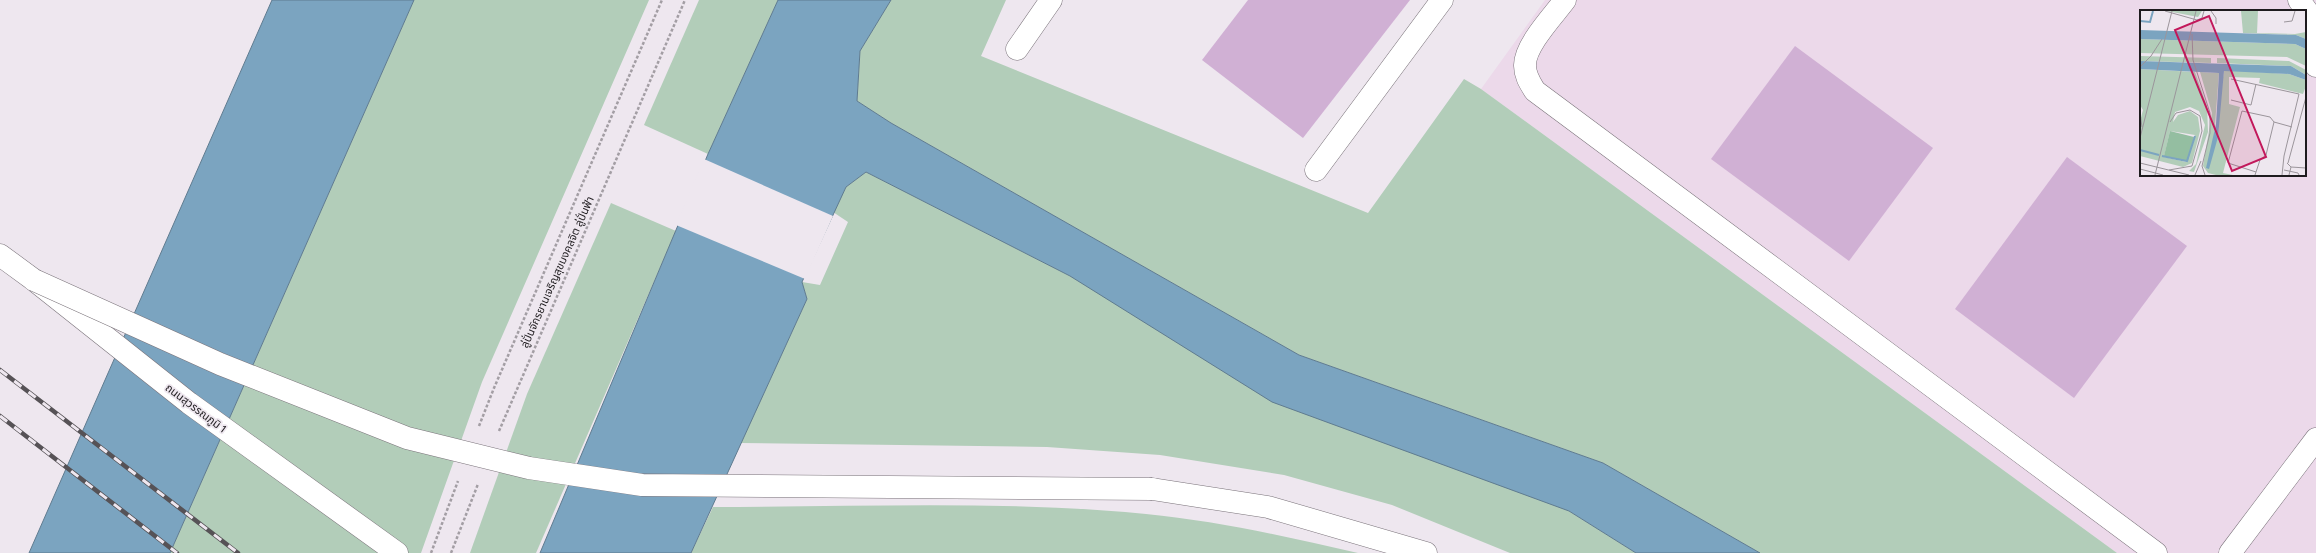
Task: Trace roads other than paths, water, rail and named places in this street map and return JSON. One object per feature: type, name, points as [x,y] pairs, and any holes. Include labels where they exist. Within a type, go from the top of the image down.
[{"type":"main road","points":[[1017,49],[1051,0]]},
{"type":"main road","points":[[1316,170],[1442,0]]},
{"type":"main road","points":[[1565,0],[1532,45],[1524,64],[1526,76],[1535,91],[2156,553]]},
{"type":"main road","points":[[2299,0],[2309,14],[2316,66]]},
{"type":"main road","name":"ถนนสุวรรณภูมิ 1","points":[[0,255],[34,280],[189,404],[397,553]]},
{"type":"main road","points":[[34,280],[220,364],[407,438],[529,468],[642,485],[1152,490],[1268,507],[1426,553]]},
{"type":"main road","points":[[2230,553],[2316,439]]},
{"type":"water","points":[[272,0],[414,0],[170,553],[29,553]]},
{"type":"water","points":[[778,0],[891,0],[860,51],[857,101],[891,123],[1299,355],[1603,463],[1760,553],[1636,553],[1569,511],[1272,402],[1070,276],[866,172],[846,187],[802,282],[807,299],[691,553],[540,553],[708,154]]},
{"type":"railway","points":[[0,370],[238,553]]},
{"type":"railway","points":[[0,416],[177,553]]}]
